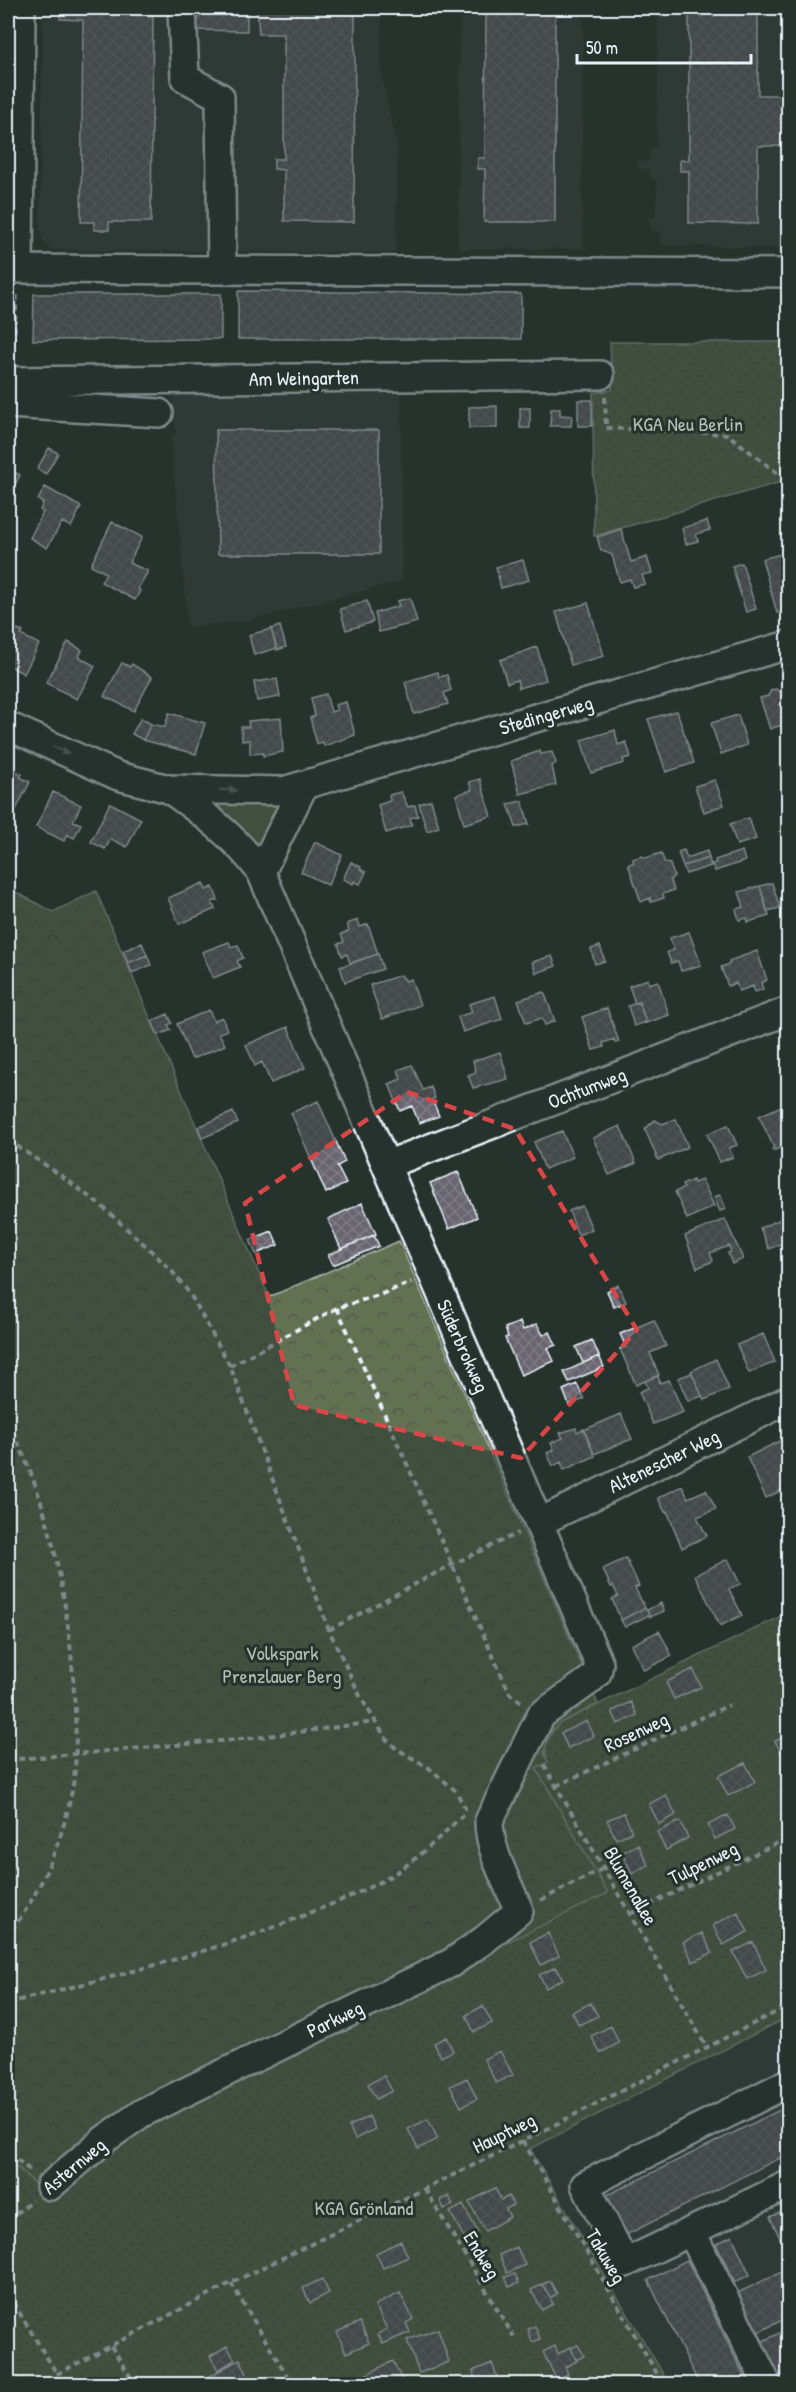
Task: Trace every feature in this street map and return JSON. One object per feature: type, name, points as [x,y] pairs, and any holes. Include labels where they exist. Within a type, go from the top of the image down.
[{"type":"street","points":[[21,8],[19,269],[789,273]]},
{"type":"street","points":[[182,8],[185,78],[220,97],[222,270]]},
{"type":"street","name":"Am Weingarten","points":[[8,381],[600,375]]},
{"type":"street","points":[[8,404],[159,413]]},
{"type":"street","name":"Stedingerweg","points":[[8,726],[118,776],[169,789],[283,791],[789,645]]},
{"type":"street","points":[[261,872],[303,785]]},
{"type":"street","name":"Süderbrokweg","points":[[169,789],[208,817],[242,847],[261,872],[599,1659],[597,1673],[589,1681],[541,1715],[489,1821],[489,1832],[519,1911]]},
{"type":"street","name":"Ochtumweg","points":[[386,1165],[789,1011]]},
{"type":"street","name":"Altenescher Weg","points":[[540,1522],[789,1400]]},
{"type":"street","name":"Parkweg","points":[[141,2113],[451,1962],[484,1940],[519,1911]]},
{"type":"street","points":[[789,2083],[585,2185],[625,2263],[789,2185]]},
{"type":"street","name":"Asternweg","points":[[50,2186],[105,2139],[141,2113]]},
{"type":"street","points":[[692,2231],[767,2385]]},
{"type":"path","points":[[8,352],[14,340],[19,269]]},
{"type":"path","points":[[600,375],[604,386],[606,428],[727,434],[780,475],[789,472]]},
{"type":"path","points":[[8,1140],[66,1179],[105,1209],[163,1262],[190,1294],[230,1366],[329,1630],[375,1722],[387,1740],[397,1749],[429,1768],[456,1791],[466,1812],[430,1846],[398,1871],[345,1899],[259,1934],[180,1959],[8,2003]]},
{"type":"path","points":[[230,1366],[337,1308],[382,1294],[432,1274]]},
{"type":"path","points":[[337,1308],[510,1694],[541,1715]]},
{"type":"path","points":[[8,1423],[31,1469],[52,1545],[66,1609],[74,1684],[76,1755],[72,1790],[64,1825],[42,1883],[8,1935]]},
{"type":"path","points":[[329,1630],[540,1522]]},
{"type":"path","name":"Rosenweg","points":[[556,1786],[729,1705]]},
{"type":"path","points":[[8,1760],[253,1738],[375,1722]]},
{"type":"path","name":"Blumenallee","points":[[528,1742],[533,1744],[707,2048]]},
{"type":"path","name":"Tulpenweg","points":[[630,1914],[789,1838]]},
{"type":"path","points":[[519,1911],[604,1868]]},
{"type":"path","name":"Hauptweg","points":[[38,2385],[231,2283],[523,2142],[789,2006]]},
{"type":"path","name":"Takuweg","points":[[523,2142],[663,2385]]},
{"type":"path","name":"Asternweg","points":[[8,2221],[50,2186]]},
{"type":"path","name":"Endweg","points":[[425,2188],[514,2337]]},
{"type":"path","points":[[231,2283],[291,2385]]},
{"type":"path","points":[[8,2294],[57,2374]]},
{"type":"path","points":[[111,2346],[135,2385]]},
{"type":"highlighted area","points":[[407,1092],[515,1129],[637,1330],[521,1458],[294,1405],[245,1203]]},
{"type":"shaded area","points":[[43,8],[381,8],[381,71],[397,147],[396,253],[52,250],[44,243],[40,230]]},
{"type":"shaded area","points":[[460,8],[583,8],[582,216],[584,249],[458,249]]},
{"type":"shaded area","points":[[648,8],[788,8],[788,248],[661,245],[661,232],[650,229],[649,217],[656,217],[657,180],[650,178],[649,169],[640,169],[636,165],[639,162],[649,161],[650,148],[657,148],[658,14],[649,13]]},
{"type":"shaded area","points":[[401,393],[402,581],[245,621],[188,627],[171,436],[176,434],[173,395]]},
{"type":"shaded area","points":[[788,2017],[788,2384],[670,2384],[530,2149]]},
{"type":"green space","name":"KGA Neu Berlin","points":[[610,342],[788,342],[788,480],[594,536],[593,393],[612,390]]},
{"type":"green space","points":[[282,800],[260,850],[214,809],[217,802]]},
{"type":"green space","name":"Volkspark Prenzlauer Berg","points":[[8,888],[53,912],[96,891],[269,1297],[399,1241],[598,1704],[560,1723],[549,1734],[544,1754],[548,1762],[536,1768],[608,1893],[45,2194],[18,2167],[8,2167]]},
{"type":"green space","name":"KGA Grönland","points":[[788,1613],[788,2017],[530,2149],[669,2384],[8,2384],[8,2167],[17,2167],[45,2194],[134,2125],[608,1893],[536,1768],[548,1762],[546,1746],[550,1736],[560,1723]]},
{"type":"building","points":[[60,8],[153,8],[151,222],[109,222],[109,230],[94,230],[94,222],[81,222],[83,20],[60,19]]},
{"type":"building","points":[[192,8],[247,8],[247,31],[192,30]]},
{"type":"building","points":[[257,8],[355,8],[354,222],[284,221],[284,170],[274,169],[274,159],[284,159],[284,34],[259,34]]},
{"type":"building","points":[[486,8],[555,8],[555,222],[484,222],[485,169],[477,169],[478,158],[485,158]]},
{"type":"building","points":[[689,8],[758,8],[758,95],[784,95],[785,146],[758,146],[758,224],[689,223],[689,171],[680,171],[680,160],[689,160]]},
{"type":"building","points":[[238,291],[521,294],[521,339],[238,339]]},
{"type":"building","points":[[34,294],[221,294],[221,339],[33,340]]},
{"type":"building","points":[[578,400],[592,400],[592,426],[578,426]]},
{"type":"building","points":[[497,406],[497,428],[469,428],[469,407]]},
{"type":"building","points":[[520,408],[530,408],[530,428],[520,428]]},
{"type":"building","points":[[551,409],[560,409],[560,415],[572,416],[571,426],[550,426]]},
{"type":"building","points":[[216,430],[379,430],[379,554],[218,554]]},
{"type":"building","points":[[49,448],[58,453],[46,474],[37,469]]},
{"type":"building","points":[[8,469],[20,475],[8,498]]},
{"type":"building","points":[[45,487],[81,507],[71,527],[62,522],[47,548],[30,538],[43,512],[40,510],[43,503],[38,500]]},
{"type":"building","points":[[707,521],[710,530],[696,534],[698,541],[686,544],[682,528]]},
{"type":"building","points":[[112,522],[142,537],[129,563],[148,571],[135,600],[101,582],[106,573],[91,565]]},
{"type":"building","points":[[621,529],[631,562],[647,557],[652,573],[642,575],[645,584],[633,587],[630,579],[620,582],[612,555],[601,550],[597,537]]},
{"type":"building","points":[[788,552],[788,610],[777,613],[762,559]]},
{"type":"building","points":[[523,560],[529,580],[501,588],[496,567]]},
{"type":"building","points":[[742,563],[756,609],[746,612],[732,566]]},
{"type":"building","points":[[410,598],[417,622],[379,632],[375,613],[399,606],[397,601]]},
{"type":"building","points":[[367,601],[373,622],[346,630],[340,609]]},
{"type":"building","points":[[588,603],[604,656],[571,665],[556,612]]},
{"type":"building","points":[[280,626],[286,647],[277,650],[271,629]]},
{"type":"building","points":[[15,628],[23,632],[21,635],[39,644],[24,674],[8,665],[8,643]]},
{"type":"building","points":[[271,629],[277,648],[254,655],[249,635]]},
{"type":"building","points":[[68,642],[82,650],[79,657],[95,666],[77,699],[46,683]]},
{"type":"building","points":[[537,647],[546,680],[519,688],[517,680],[507,683],[500,660]]},
{"type":"building","points":[[122,663],[130,667],[132,664],[152,677],[134,711],[104,696]]},
{"type":"building","points":[[438,672],[439,677],[447,675],[451,690],[444,693],[448,704],[414,714],[405,682]]},
{"type":"building","points":[[277,679],[280,697],[257,701],[254,682]]},
{"type":"building","points":[[776,689],[780,692],[788,689],[788,723],[770,729],[760,698],[768,696],[771,690]]},
{"type":"building","points":[[326,694],[331,712],[337,710],[335,705],[346,702],[355,735],[324,746],[323,742],[317,744],[310,718],[315,716],[311,698]]},
{"type":"building","points":[[677,711],[694,763],[666,772],[648,719]]},
{"type":"building","points":[[169,713],[205,723],[196,754],[143,740],[151,724],[165,727]]},
{"type":"building","points":[[738,715],[747,745],[721,754],[711,723]]},
{"type":"building","points":[[141,718],[151,724],[143,740],[132,734]]},
{"type":"building","points":[[281,718],[283,752],[263,756],[263,753],[250,754],[250,740],[242,741],[241,727],[249,727],[248,721]]},
{"type":"building","points":[[615,730],[618,745],[626,742],[631,757],[623,759],[624,763],[591,773],[581,740]]},
{"type":"building","points":[[540,751],[541,754],[552,752],[556,763],[552,766],[556,785],[520,794],[511,761]]},
{"type":"building","points":[[11,769],[22,774],[20,777],[30,782],[8,825],[8,771],[10,772]]},
{"type":"building","points":[[480,779],[491,816],[464,824],[456,795],[472,790],[469,782]]},
{"type":"building","points":[[715,780],[724,805],[704,812],[695,786]]},
{"type":"building","points":[[53,792],[81,805],[73,821],[81,824],[74,838],[67,834],[64,841],[36,827]]},
{"type":"building","points":[[401,792],[408,807],[415,805],[418,816],[410,818],[412,825],[386,833],[378,805],[390,801],[389,795]]},
{"type":"building","points":[[431,800],[439,827],[427,831],[419,804]]},
{"type":"building","points":[[522,801],[529,824],[516,827],[508,804]]},
{"type":"building","points":[[110,803],[141,819],[127,847],[111,839],[105,849],[91,842]]},
{"type":"building","points":[[749,818],[756,839],[737,845],[730,824]]},
{"type":"building","points":[[315,842],[342,855],[328,885],[301,872]]},
{"type":"building","points":[[684,850],[687,858],[707,851],[709,858],[683,866],[678,852]]},
{"type":"building","points":[[742,851],[745,861],[715,871],[712,864],[716,863],[715,860]]},
{"type":"building","points":[[661,853],[665,863],[670,864],[674,876],[670,880],[674,890],[663,894],[664,898],[651,902],[650,898],[641,902],[628,864],[633,863],[633,859],[642,856],[646,858]]},
{"type":"building","points":[[709,858],[711,866],[686,874],[683,866]]},
{"type":"building","points":[[351,862],[366,872],[360,884],[354,881],[353,884],[343,879]]},
{"type":"building","points":[[203,883],[206,890],[213,887],[218,900],[212,902],[215,909],[179,924],[168,898]]},
{"type":"building","points":[[772,883],[780,908],[767,911],[760,886]]},
{"type":"building","points":[[760,886],[769,916],[748,922],[747,918],[739,920],[736,909],[744,907],[739,892]]},
{"type":"building","points":[[358,920],[360,927],[368,924],[378,954],[350,963],[347,954],[342,956],[338,944],[344,942],[341,934],[349,931],[347,924]]},
{"type":"building","points":[[689,932],[701,965],[681,971],[678,961],[671,963],[667,952],[674,950],[670,938]]},
{"type":"building","points":[[788,932],[788,951],[782,935]]},
{"type":"building","points":[[229,942],[231,947],[238,945],[243,958],[237,961],[240,967],[213,978],[202,952]]},
{"type":"building","points":[[142,943],[147,955],[128,963],[123,951]]},
{"type":"building","points":[[600,946],[605,961],[595,964],[591,949]]},
{"type":"building","points":[[757,951],[767,980],[761,983],[763,989],[755,992],[753,986],[739,991],[736,983],[728,986],[721,967],[730,964],[729,961]]},
{"type":"building","points":[[378,954],[383,969],[345,982],[340,967]]},
{"type":"building","points":[[147,955],[151,965],[132,973],[128,963]]},
{"type":"building","points":[[552,956],[556,966],[536,973],[532,962]]},
{"type":"building","points":[[401,975],[406,981],[411,979],[420,1005],[382,1019],[370,985]]},
{"type":"building","points":[[648,979],[649,984],[658,981],[669,1015],[646,1023],[639,1002],[635,1003],[629,986]]},
{"type":"building","points":[[544,992],[555,1021],[545,1025],[542,1018],[526,1023],[518,1000]]},
{"type":"building","points":[[495,996],[502,1019],[463,1032],[458,1017],[472,1012],[469,1004]]},
{"type":"building","points":[[639,1002],[646,1022],[634,1026],[628,1006]]},
{"type":"building","points":[[607,1008],[619,1042],[615,1043],[614,1039],[603,1043],[604,1047],[593,1050],[582,1017]]},
{"type":"building","points":[[209,1010],[214,1021],[222,1017],[227,1030],[219,1033],[225,1045],[192,1059],[177,1024]]},
{"type":"building","points":[[168,1014],[172,1023],[168,1025],[171,1030],[158,1035],[152,1021]]},
{"type":"building","points":[[288,1027],[305,1068],[271,1083],[262,1062],[255,1066],[246,1045]]},
{"type":"building","points":[[500,1052],[508,1079],[473,1088],[468,1075],[476,1072],[473,1061]]},
{"type":"building","points":[[412,1065],[423,1090],[431,1087],[435,1098],[432,1099],[439,1116],[419,1123],[412,1106],[400,1111],[389,1084],[401,1079],[398,1070]]},
{"type":"building","points":[[318,1101],[345,1162],[337,1166],[346,1184],[326,1193],[291,1113]]},
{"type":"building","points":[[788,1103],[788,1144],[773,1151],[774,1148],[759,1116]]},
{"type":"building","points":[[233,1112],[238,1123],[202,1138],[198,1127]]},
{"type":"building","points":[[676,1119],[688,1147],[658,1160],[645,1129],[655,1120],[662,1124]]},
{"type":"building","points":[[728,1125],[737,1145],[729,1148],[733,1157],[720,1162],[707,1134]]},
{"type":"building","points":[[620,1126],[636,1163],[609,1175],[593,1138]]},
{"type":"building","points":[[562,1131],[573,1157],[545,1169],[534,1142]]},
{"type":"building","points":[[458,1172],[477,1217],[449,1229],[430,1183]]},
{"type":"building","points":[[693,1180],[694,1183],[702,1180],[714,1206],[687,1219],[675,1192],[684,1188],[682,1185]]},
{"type":"building","points":[[720,1195],[726,1209],[720,1211],[714,1197]]},
{"type":"building","points":[[362,1203],[376,1234],[341,1249],[328,1219]]},
{"type":"building","points":[[582,1206],[592,1229],[578,1235],[569,1211]]},
{"type":"building","points":[[725,1219],[743,1259],[732,1264],[728,1253],[731,1252],[729,1246],[710,1253],[713,1261],[697,1268],[685,1236]]},
{"type":"building","points":[[781,1219],[788,1240],[769,1249],[760,1228]]},
{"type":"building","points":[[272,1231],[278,1245],[256,1254],[250,1240]]},
{"type":"building","points":[[374,1235],[379,1246],[333,1265],[328,1255]]},
{"type":"building","points":[[618,1285],[626,1302],[614,1307],[607,1291]]},
{"type":"building","points":[[654,1320],[666,1346],[650,1353],[659,1375],[636,1385],[620,1349],[626,1347],[620,1334]]},
{"type":"building","points":[[520,1322],[523,1330],[537,1324],[543,1335],[550,1332],[556,1345],[548,1348],[554,1361],[521,1375],[505,1338],[508,1337],[505,1328]]},
{"type":"building","points":[[763,1334],[775,1362],[749,1373],[737,1345]]},
{"type":"building","points":[[592,1340],[599,1356],[583,1363],[576,1347]]},
{"type":"building","points":[[599,1356],[604,1367],[569,1382],[564,1372]]},
{"type":"building","points":[[716,1359],[729,1389],[704,1400],[691,1371]]},
{"type":"building","points":[[692,1373],[702,1396],[688,1401],[678,1378]]},
{"type":"building","points":[[658,1376],[660,1383],[669,1380],[683,1412],[653,1424],[639,1392],[648,1388],[645,1381]]},
{"type":"building","points":[[577,1384],[584,1399],[569,1405],[563,1390]]},
{"type":"building","points":[[621,1414],[632,1439],[594,1454],[584,1430]]},
{"type":"building","points":[[576,1428],[577,1432],[584,1429],[595,1456],[564,1470],[561,1462],[553,1466],[547,1453],[554,1450],[551,1443],[563,1438],[560,1433]]},
{"type":"building","points":[[788,1437],[788,1491],[786,1488],[766,1498],[747,1457]]},
{"type":"building","points":[[682,1486],[688,1498],[706,1490],[716,1509],[697,1517],[707,1536],[682,1548],[667,1511],[665,1512],[658,1498]]},
{"type":"building","points":[[626,1558],[639,1586],[635,1588],[645,1608],[621,1620],[612,1599],[618,1596],[603,1569]]},
{"type":"building","points":[[728,1559],[740,1584],[729,1589],[742,1615],[720,1626],[695,1575]]},
{"type":"building","points":[[661,1603],[664,1611],[650,1617],[647,1610]]},
{"type":"building","points":[[645,1608],[649,1615],[625,1627],[621,1620]]},
{"type":"building","points":[[659,1631],[672,1656],[644,1670],[631,1645]]},
{"type":"building","points":[[693,1669],[701,1687],[674,1699],[666,1682]]},
{"type":"building","points":[[631,1702],[637,1715],[618,1724],[612,1711]]},
{"type":"building","points":[[587,1721],[594,1736],[568,1748],[561,1733]]},
{"type":"building","points":[[788,1735],[788,1755],[784,1758],[775,1741]]},
{"type":"building","points":[[745,1763],[755,1782],[728,1796],[718,1776]]},
{"type":"building","points":[[666,1795],[676,1815],[659,1824],[649,1804]]},
{"type":"building","points":[[624,1813],[632,1832],[616,1839],[607,1820]]},
{"type":"building","points":[[728,1815],[735,1829],[715,1839],[708,1825]]},
{"type":"building","points":[[680,1821],[688,1838],[666,1850],[657,1832]]},
{"type":"building","points":[[638,1844],[648,1865],[632,1874],[622,1853]]},
{"type":"building","points":[[738,1912],[748,1932],[723,1945],[713,1925]]},
{"type":"building","points":[[548,1933],[559,1956],[541,1965],[530,1942]]},
{"type":"building","points":[[702,1933],[712,1953],[693,1962],[683,1942]]},
{"type":"building","points":[[753,1942],[766,1970],[747,1979],[733,1952]]},
{"type":"building","points":[[556,1967],[563,1979],[546,1988],[539,1975]]},
{"type":"building","points":[[591,2003],[598,2016],[579,2025],[572,2012]]},
{"type":"building","points":[[483,2006],[492,2023],[474,2032],[466,2015]]},
{"type":"building","points":[[611,2026],[619,2043],[600,2053],[591,2036]]},
{"type":"building","points":[[446,2037],[453,2051],[441,2057],[434,2043]]},
{"type":"building","points":[[500,2051],[513,2075],[496,2083],[484,2059]]},
{"type":"building","points":[[384,2076],[392,2091],[376,2099],[368,2084]]},
{"type":"building","points":[[467,2078],[477,2099],[461,2107],[450,2086]]},
{"type":"building","points":[[788,2106],[788,2154],[626,2235],[607,2195]]},
{"type":"building","points":[[369,2116],[375,2129],[355,2139],[349,2126]]},
{"type":"building","points":[[428,2119],[438,2139],[418,2149],[408,2129]]},
{"type":"building","points":[[495,2188],[501,2200],[509,2196],[513,2205],[506,2209],[510,2217],[485,2231],[469,2202]]},
{"type":"building","points":[[449,2196],[453,2205],[444,2209],[440,2200]]},
{"type":"building","points":[[463,2205],[478,2232],[465,2239],[450,2212]]},
{"type":"building","points":[[786,2210],[788,2215],[788,2255],[770,2217]]},
{"type":"building","points":[[732,2236],[750,2275],[735,2282],[716,2244]]},
{"type":"building","points":[[401,2241],[408,2257],[383,2268],[376,2253]]},
{"type":"building","points":[[517,2247],[525,2265],[507,2273],[499,2255]]},
{"type":"building","points":[[687,2260],[748,2384],[699,2384],[648,2280]]},
{"type":"building","points":[[788,2269],[788,2317],[757,2333],[737,2293]]},
{"type":"building","points":[[515,2274],[519,2283],[509,2287],[505,2277]]},
{"type":"building","points":[[322,2279],[329,2293],[310,2303],[303,2288]]},
{"type":"building","points":[[550,2281],[557,2294],[550,2298],[543,2284]]},
{"type":"building","points":[[543,2284],[553,2304],[542,2310],[531,2290]]},
{"type":"building","points":[[400,2293],[413,2319],[406,2323],[410,2332],[383,2344],[378,2334],[387,2329],[375,2305]]},
{"type":"building","points":[[360,2322],[369,2343],[346,2353],[337,2332]]},
{"type":"building","points":[[535,2326],[540,2339],[532,2342],[528,2329]]},
{"type":"building","points":[[438,2329],[449,2362],[419,2373],[407,2340]]},
{"type":"building","points":[[788,2329],[788,2372],[778,2377],[761,2342]]},
{"type":"building","points":[[578,2345],[584,2356],[576,2360],[571,2348]]},
{"type":"building","points":[[227,2346],[235,2360],[218,2370],[210,2356]]},
{"type":"building","points":[[555,2346],[558,2354],[570,2347],[577,2361],[565,2367],[568,2374],[557,2380],[543,2352]]},
{"type":"building","points":[[240,2359],[249,2378],[237,2384],[200,2384],[199,2382]]},
{"type":"building","points":[[393,2361],[403,2382],[365,2384],[361,2377]]},
{"type":"building","points":[[492,2363],[499,2382],[478,2384],[473,2371]]},
{"type":"building","points":[[469,2377],[472,2384],[455,2384]]}]
